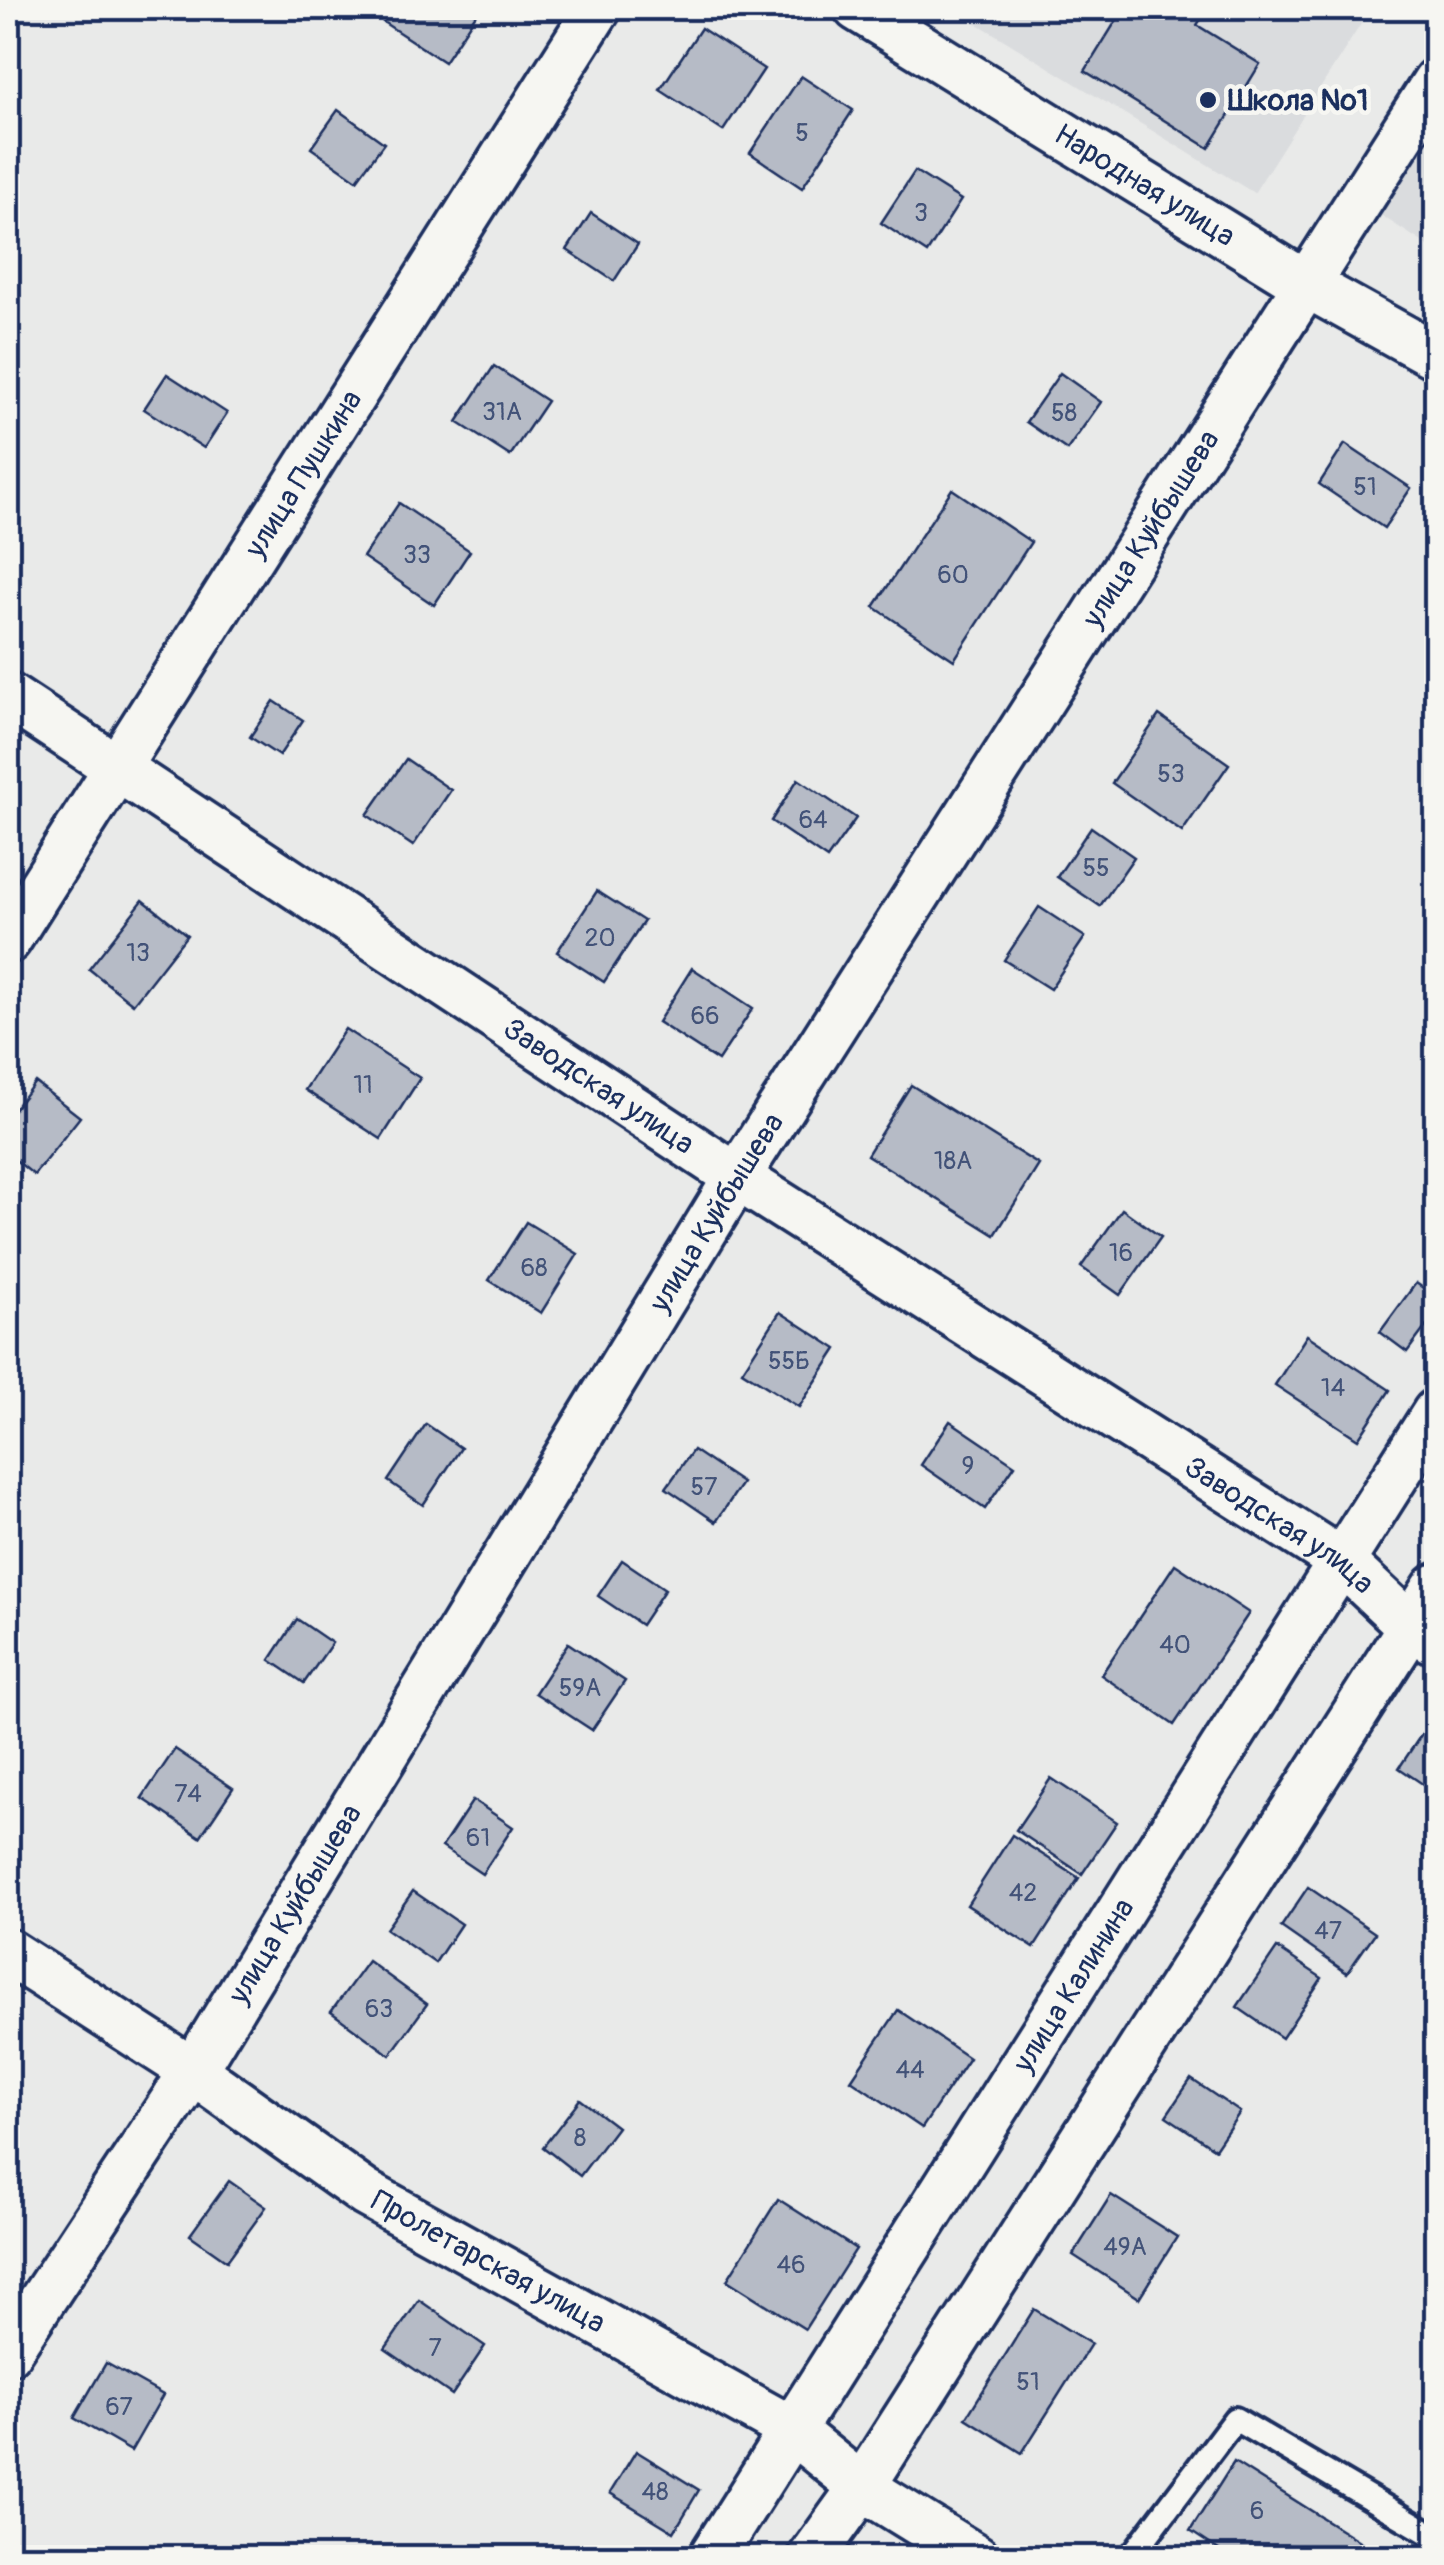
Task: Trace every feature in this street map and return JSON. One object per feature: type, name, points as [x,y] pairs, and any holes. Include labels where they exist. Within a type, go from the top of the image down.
[{"type":"street","name":"улица Пушкина","points":[[8,940],[598,8]]},
{"type":"street","name":"Народная улица","points":[[857,8],[1306,284],[1436,356]]},
{"type":"street","name":"улица Куйбышева","points":[[8,2352],[193,2071],[737,1177],[1436,81]]},
{"type":"street","name":"Заводская улица","points":[[8,696],[737,1177],[1341,1561],[1424,1634]]},
{"type":"street","name":"улица Калинина","points":[[711,2558],[1436,1412]]},
{"type":"street","points":[[811,2558],[862,2487],[1424,1634],[1436,1587]]},
{"type":"street","name":"Пролетарская улица","points":[[8,1952],[193,2071],[364,2192],[790,2428],[862,2487],[977,2558]]},
{"type":"lane","points":[[1130,2558],[1235,2419],[1436,2536]]},
{"type":"shaded area","name":"Школа №1","points":[[952,8],[1371,8],[1254,193]]},
{"type":"shaded area","points":[[1436,120],[1436,251],[1379,214]]},
{"type":"building","points":[[393,8],[480,8],[444,62],[383,22]]},
{"type":"building","points":[[1124,8],[1208,8],[1197,25],[1260,64],[1209,148],[1085,71]]},
{"type":"building","points":[[701,28],[764,69],[723,131],[660,90]]},
{"type":"building","points":[[801,76],[853,110],[802,188],[750,153]]},
{"type":"building","points":[[338,110],[384,143],[357,180],[311,148]]},
{"type":"building","points":[[915,171],[961,200],[927,253],[881,223]]},
{"type":"building","points":[[591,213],[638,244],[614,281],[567,250]]},
{"type":"building","points":[[494,366],[547,401],[510,456],[457,422]]},
{"type":"building","points":[[1060,373],[1101,402],[1067,450],[1026,422]]},
{"type":"building","points":[[167,374],[227,413],[204,448],[144,409]]},
{"type":"building","points":[[1345,444],[1411,488],[1384,528],[1319,484]]},
{"type":"building","points":[[952,489],[1031,542],[954,660],[874,607]]},
{"type":"building","points":[[399,503],[470,551],[434,605],[363,557]]},
{"type":"building","points":[[274,701],[303,720],[279,756],[250,737]]},
{"type":"building","points":[[1159,715],[1229,764],[1182,832],[1112,783]]},
{"type":"building","points":[[406,759],[451,790],[413,846],[367,815]]},
{"type":"building","points":[[798,779],[856,818],[827,859],[771,821]]},
{"type":"building","points":[[1091,827],[1134,857],[1100,906],[1057,877]]},
{"type":"building","points":[[597,891],[644,921],[604,982],[557,952]]},
{"type":"building","points":[[143,900],[187,935],[133,1004],[89,969]]},
{"type":"building","points":[[1039,907],[1085,937],[1050,989],[1004,960]]},
{"type":"building","points":[[692,968],[753,1008],[718,1061],[658,1022]]},
{"type":"building","points":[[345,1029],[420,1078],[381,1139],[305,1090]]},
{"type":"building","points":[[35,1082],[80,1117],[34,1175],[8,1154],[8,1117]]},
{"type":"building","points":[[911,1085],[1039,1165],[995,1235],[867,1155]]},
{"type":"building","points":[[1122,1209],[1161,1237],[1120,1295],[1081,1267]]},
{"type":"building","points":[[526,1222],[578,1254],[541,1313],[489,1280]]},
{"type":"building","points":[[1416,1283],[1436,1297],[1436,1313],[1407,1352],[1380,1332]]},
{"type":"building","points":[[780,1312],[837,1349],[799,1407],[742,1371]]},
{"type":"building","points":[[1307,1335],[1390,1390],[1358,1439],[1275,1385]]},
{"type":"building","points":[[950,1421],[1015,1465],[985,1509],[921,1465]]},
{"type":"building","points":[[426,1424],[461,1448],[423,1505],[388,1481]]},
{"type":"building","points":[[693,1450],[742,1483],[716,1522],[666,1488]]},
{"type":"building","points":[[622,1560],[665,1589],[641,1625],[598,1596]]},
{"type":"building","points":[[1175,1564],[1249,1613],[1174,1725],[1101,1675]]},
{"type":"building","points":[[297,1619],[332,1643],[304,1683],[270,1660]]},
{"type":"building","points":[[568,1643],[625,1681],[592,1730],[535,1693]]},
{"type":"building","points":[[1425,1729],[1436,1737],[1436,1793],[1399,1768]]},
{"type":"building","points":[[175,1749],[233,1788],[200,1837],[142,1798]]},
{"type":"building","points":[[1051,1778],[1117,1822],[1082,1874],[1016,1830]]},
{"type":"building","points":[[473,1800],[513,1827],[482,1874],[442,1847]]},
{"type":"building","points":[[1012,1835],[1079,1878],[1034,1948],[967,1905]]},
{"type":"building","points":[[1308,1887],[1375,1933],[1347,1973],[1281,1927]]},
{"type":"building","points":[[413,1891],[461,1924],[435,1963],[386,1929]]},
{"type":"building","points":[[1277,1948],[1322,1978],[1282,2038],[1237,2007]]},
{"type":"building","points":[[368,1961],[427,2004],[390,2055],[331,2012]]},
{"type":"building","points":[[898,2010],[969,2058],[922,2128],[851,2080]]},
{"type":"building","points":[[1191,2079],[1240,2112],[1215,2149],[1166,2116]]},
{"type":"building","points":[[580,2099],[617,2127],[580,2176],[543,2147]]},
{"type":"building","points":[[229,2181],[266,2207],[227,2261],[190,2235]]},
{"type":"building","points":[[1111,2195],[1177,2237],[1139,2298],[1073,2255]]},
{"type":"building","points":[[778,2199],[856,2249],[805,2329],[727,2280]]},
{"type":"building","points":[[419,2300],[485,2346],[452,2395],[385,2349]]},
{"type":"building","points":[[1034,2309],[1091,2344],[1022,2453],[966,2418]]},
{"type":"building","points":[[106,2363],[163,2395],[131,2451],[74,2418]]},
{"type":"building","points":[[636,2451],[699,2490],[674,2532],[610,2493]]},
{"type":"building","points":[[1234,2462],[1385,2558],[1231,2558],[1190,2531]]},
{"type":"place","name":"Школа №1","points":[[1208,100]]}]
